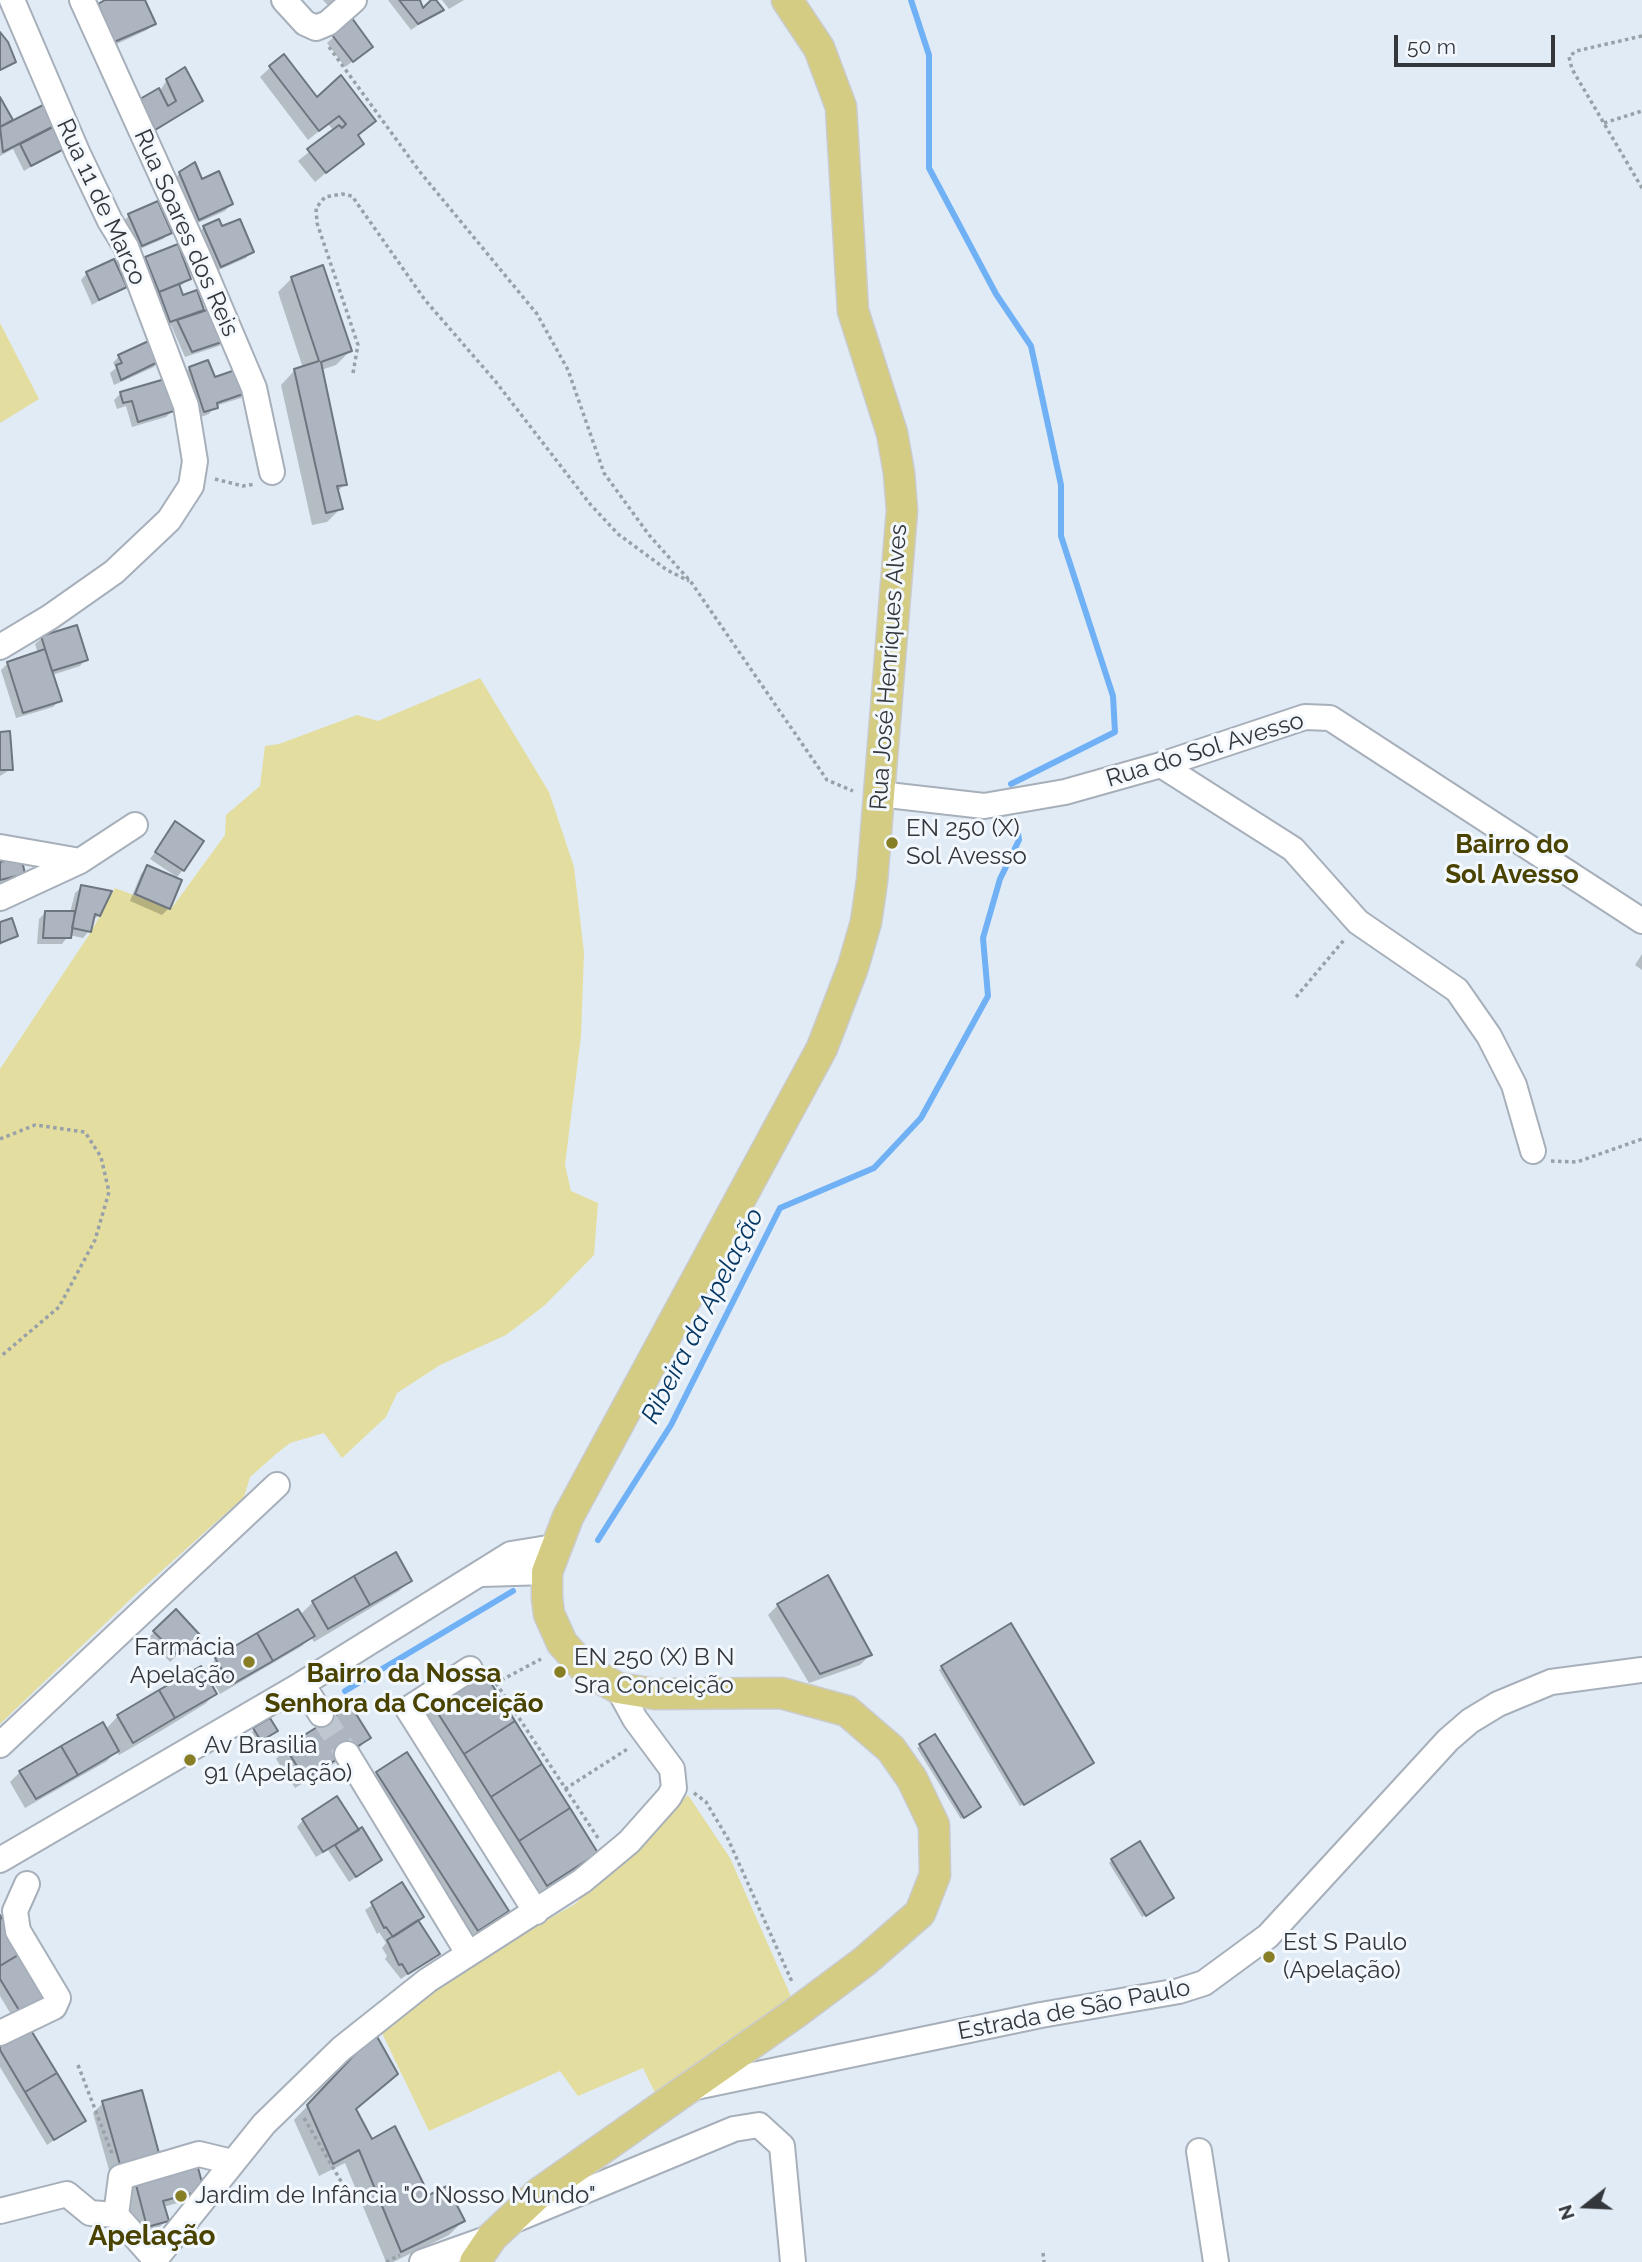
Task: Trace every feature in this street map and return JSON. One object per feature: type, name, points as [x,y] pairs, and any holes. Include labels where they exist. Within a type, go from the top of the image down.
[{"type":"main road","name":"Rua José Henriques Alves","points":[[551,1559],[828,1035],[866,922],[902,510],[900,473],[892,433],[853,311],[841,107],[819,48],[787,0]]},
{"type":"main road","points":[[475,2262],[500,2230],[539,2193],[803,2008],[920,1913],[935,1875],[934,1825],[912,1779],[891,1749],[847,1711],[781,1693],[654,1694],[618,1688],[587,1671],[565,1646],[550,1614],[551,1559]]},
{"type":"street","name":"Rua 11 de Marco","points":[[12,0],[72,141],[110,221],[126,247],[186,406],[195,461],[192,478]]},
{"type":"street","name":"Rua Soares dos Reis","points":[[82,0],[198,256],[254,388],[272,472]]},
{"type":"street","points":[[284,0],[305,23],[316,28],[328,23],[354,0]]},
{"type":"street","points":[[0,646],[50,617],[114,572],[169,520],[191,486],[192,478]]},
{"type":"street","name":"Rua do Sol Avesso","points":[[879,794],[984,806],[1065,792],[1161,765],[1305,718],[1330,718],[1642,921]]},
{"type":"street","points":[[1161,765],[1293,849],[1358,922],[1457,990],[1489,1036],[1514,1085],[1533,1151]]},
{"type":"street","points":[[0,898],[80,861],[135,825]]},
{"type":"street","points":[[0,847],[80,861]]},
{"type":"street","points":[[0,1745],[277,1485]]},
{"type":"street","points":[[0,1860],[302,1684],[511,1554],[551,1559]]},
{"type":"street","points":[[470,1670],[408,1709],[536,1912]]},
{"type":"street","name":"Estrada de São Paulo","points":[[686,2089],[1041,2015],[1179,1992],[1205,1983],[1268,1936],[1448,1740],[1470,1721],[1498,1704],[1551,1682],[1642,1670]]},
{"type":"street","points":[[302,1684],[321,1714]]},
{"type":"street","points":[[0,2211],[67,2194],[90,2213],[116,2215],[154,2260],[264,2124],[341,2049],[428,1980],[536,1912],[611,1857],[669,1797],[674,1788],[674,1778],[666,1758],[618,1688]]},
{"type":"street","points":[[347,1754],[468,1953]]},
{"type":"street","points":[[0,2033],[54,2007],[58,1998],[18,1930],[15,1911],[27,1884]]},
{"type":"street","points":[[411,2258],[500,2230],[734,2129],[759,2125],[782,2146],[793,2262]]},
{"type":"street","points":[[1199,2151],[1216,2262]]},
{"type":"street","points":[[116,2215],[121,2178],[199,2154],[232,2162]]},
{"type":"path","points":[[316,28],[421,173],[537,314],[568,370],[604,473],[649,536],[691,582],[827,780],[855,792],[879,794]]},
{"type":"path","points":[[1641,184],[1572,69],[1569,57],[1576,51],[1642,36]]},
{"type":"path","points":[[1604,124],[1642,111]]},
{"type":"path","points":[[353,373],[358,345],[317,223],[316,208],[325,197],[342,194],[352,196],[425,300],[496,382],[590,504],[618,534],[667,570],[691,582]]},
{"type":"path","points":[[192,478],[243,486],[256,483],[272,472]]},
{"type":"path","points":[[1296,998],[1358,922]]},
{"type":"path","points":[[0,1139],[35,1125],[85,1132],[101,1157],[109,1192],[95,1240],[59,1307],[0,1357]]},
{"type":"path","points":[[1533,1151],[1553,1163],[1577,1162],[1642,1139]]},
{"type":"path","points":[[496,1683],[565,1646]]},
{"type":"path","points":[[470,1670],[485,1665],[611,1857]]},
{"type":"path","points":[[565,1789],[648,1735]]},
{"type":"path","points":[[674,1778],[705,1802],[728,1839],[803,2008]]},
{"type":"path","points":[[78,2065],[121,2178]]},
{"type":"path","points":[[293,2098],[342,2183]]},
{"type":"path","points":[[1043,2253],[1044,2262]]},
{"type":"path","points":[[386,2262],[401,2256],[411,2258]]},
{"type":"shaded area","points":[[0,323],[39,399],[0,423]]},
{"type":"shaded area","points":[[480,678],[549,792],[574,867],[584,953],[581,1036],[565,1165],[571,1191],[598,1203],[594,1255],[545,1305],[506,1335],[440,1365],[397,1393],[386,1417],[342,1458],[324,1433],[290,1443],[276,1454],[250,1477],[244,1497],[136,1594],[0,1724],[0,1069],[91,932],[115,888],[171,909],[225,835],[226,815],[260,786],[265,746],[279,744],[357,715],[378,721]]},
{"type":"shaded area","points":[[688,1795],[730,1858],[790,1994],[790,2003],[657,2097],[643,2068],[578,2096],[560,2071],[429,2131],[382,2033],[411,2005],[475,1961],[575,1904]]},
{"type":"building","points":[[105,0],[145,0],[156,24],[114,42],[98,4]]},
{"type":"building","points":[[399,0],[420,0],[423,8],[431,0],[436,0],[444,10],[418,24]]},
{"type":"building","points":[[349,14],[373,47],[353,62],[332,35],[344,26],[340,21]]},
{"type":"building","points":[[0,32],[8,42],[16,62],[0,70]]},
{"type":"building","points":[[284,54],[317,97],[341,75],[376,121],[358,135],[364,144],[326,173],[307,149],[339,125],[342,128],[346,124],[339,116],[319,131],[269,66]]},
{"type":"building","points":[[185,67],[203,101],[155,130],[140,99],[159,88],[168,106],[176,101],[166,79]]},
{"type":"building","points":[[0,97],[13,120],[0,127]]},
{"type":"building","points":[[45,104],[56,125],[3,152],[0,127]]},
{"type":"building","points":[[53,127],[64,149],[31,166],[20,144]]},
{"type":"building","points":[[195,162],[202,179],[219,171],[233,204],[199,220],[179,172]]},
{"type":"building","points":[[158,201],[172,233],[142,246],[128,214]]},
{"type":"building","points":[[219,219],[222,226],[240,219],[254,252],[221,267],[203,226]]},
{"type":"building","points":[[178,244],[191,279],[159,292],[145,257]]},
{"type":"building","points":[[114,259],[127,287],[99,300],[86,272]]},
{"type":"building","points":[[323,265],[352,351],[321,362],[347,485],[337,486],[343,509],[326,513],[294,369],[319,361],[291,277]]},
{"type":"building","points":[[179,284],[183,295],[197,290],[204,310],[170,322],[159,292]]},
{"type":"building","points":[[210,309],[228,340],[192,352],[177,320]]},
{"type":"building","points":[[153,339],[162,360],[121,380],[116,365],[122,363],[118,355]]},
{"type":"building","points":[[208,360],[215,377],[241,368],[249,392],[217,403],[218,408],[204,412],[189,367]]},
{"type":"building","points":[[165,379],[174,411],[138,422],[132,401],[123,403],[120,392]]},
{"type":"building","points":[[77,625],[88,660],[52,671],[41,636]]},
{"type":"building","points":[[45,649],[62,701],[23,713],[7,662]]},
{"type":"building","points":[[10,731],[13,770],[0,770],[0,732]]},
{"type":"building","points":[[175,821],[204,841],[184,871],[155,852]]},
{"type":"building","points":[[14,859],[23,865],[25,874],[0,880],[0,862]]},
{"type":"building","points":[[147,865],[182,880],[170,909],[135,894]]},
{"type":"building","points":[[81,885],[112,891],[100,916],[95,914],[91,932],[72,928]]},
{"type":"building","points":[[45,911],[75,911],[71,938],[43,938]]},
{"type":"building","points":[[12,918],[18,936],[0,943],[0,922]]},
{"type":"building","points":[[396,1552],[412,1581],[370,1605],[354,1576]]},
{"type":"building","points":[[828,1575],[872,1655],[820,1674],[777,1604]]},
{"type":"building","points":[[354,1576],[370,1605],[328,1629],[312,1601]]},
{"type":"building","points":[[176,1609],[200,1635],[178,1656],[153,1631]]},
{"type":"building","points":[[298,1609],[315,1636],[273,1661],[257,1633]]},
{"type":"building","points":[[1011,1623],[1094,1763],[1024,1805],[941,1666]]},
{"type":"building","points":[[257,1633],[273,1661],[231,1685],[215,1658]]},
{"type":"building","points":[[201,1666],[217,1694],[175,1718],[159,1690]]},
{"type":"building","points":[[484,1672],[515,1721],[464,1754],[432,1704]]},
{"type":"building","points":[[159,1690],[175,1718],[133,1743],[117,1715]]},
{"type":"building","points":[[351,1706],[371,1738],[305,1779],[285,1747]]},
{"type":"building","points":[[270,1718],[278,1731],[261,1741],[253,1728]]},
{"type":"building","points":[[515,1721],[542,1764],[491,1797],[464,1754]]},
{"type":"building","points":[[103,1722],[119,1751],[78,1775],[61,1746]]},
{"type":"building","points":[[935,1734],[981,1807],[964,1818],[919,1744]]},
{"type":"building","points":[[61,1746],[78,1775],[36,1799],[19,1771]]},
{"type":"building","points":[[407,1752],[509,1911],[478,1931],[376,1772]]},
{"type":"building","points":[[542,1764],[570,1808],[519,1841],[491,1797]]},
{"type":"building","points":[[337,1796],[359,1830],[323,1852],[302,1819]]},
{"type":"building","points":[[570,1808],[598,1853],[547,1886],[519,1841]]},
{"type":"building","points":[[362,1827],[382,1860],[356,1877],[335,1845]]},
{"type":"building","points":[[1140,1841],[1174,1898],[1146,1916],[1111,1859]]},
{"type":"building","points":[[402,1882],[424,1917],[393,1937],[386,1927],[384,1928],[371,1902]]},
{"type":"building","points":[[0,1915],[23,1952],[0,1966]]},
{"type":"building","points":[[418,1920],[440,1954],[408,1974],[402,1964],[399,1965],[387,1940]]},
{"type":"building","points":[[23,1952],[51,1998],[22,2015],[0,1979],[0,1966]]},
{"type":"building","points":[[29,2027],[57,2073],[25,2092],[0,2050],[0,2044]]},
{"type":"building","points":[[375,2033],[398,2074],[356,2109],[372,2139],[395,2126],[429,2195],[447,2186],[465,2221],[401,2252],[359,2150],[333,2164],[307,2105]]},
{"type":"building","points":[[57,2073],[86,2121],[54,2140],[25,2092]]},
{"type":"building","points":[[142,2090],[160,2157],[121,2168],[102,2101]]},
{"type":"building","points":[[197,2164],[204,2190],[163,2201],[169,2221],[147,2227],[135,2181]]},
{"type":"waterway","name":"Ribeira da Apelação","points":[[911,0],[929,55],[929,168],[996,294],[1031,346],[1061,485],[1061,536],[1113,696],[1115,732],[1011,784]]},
{"type":"waterway","name":"Ribeira da Apelação","points":[[598,1540],[671,1425],[780,1208],[874,1168],[921,1118],[988,996],[983,938],[1000,879],[1019,840],[1016,819]]},
{"type":"waterway","name":"Ribeira da Apelação","points":[[345,1691],[513,1591]]},
{"type":"tunnel","points":[[321,1714],[347,1754]]},
{"type":"place","name":"EN 250 (X) Sol Avesso","points":[[892,843]]},
{"type":"place","name":"Farmácia Apelação","points":[[249,1662]]},
{"type":"place","name":"EN 250 (X) B N Sra Conceição","points":[[560,1672]]},
{"type":"place","name":"Av Brasilia 91 (Apelação)","points":[[190,1760]]},
{"type":"place","name":"Est S Paulo (Apelação)","points":[[1269,1957]]},
{"type":"place","name":"Jardim de Infância \"O Nosso Mundo\"","points":[[181,2196]]},
{"type":"district","name":"Bairro do Sol Avesso","points":[[1512,860]]},
{"type":"district","name":"Bairro da Nossa Senhora da Conceição","points":[[404,1689]]},
{"type":"district","name":"Apelação","points":[[152,2237]]}]
